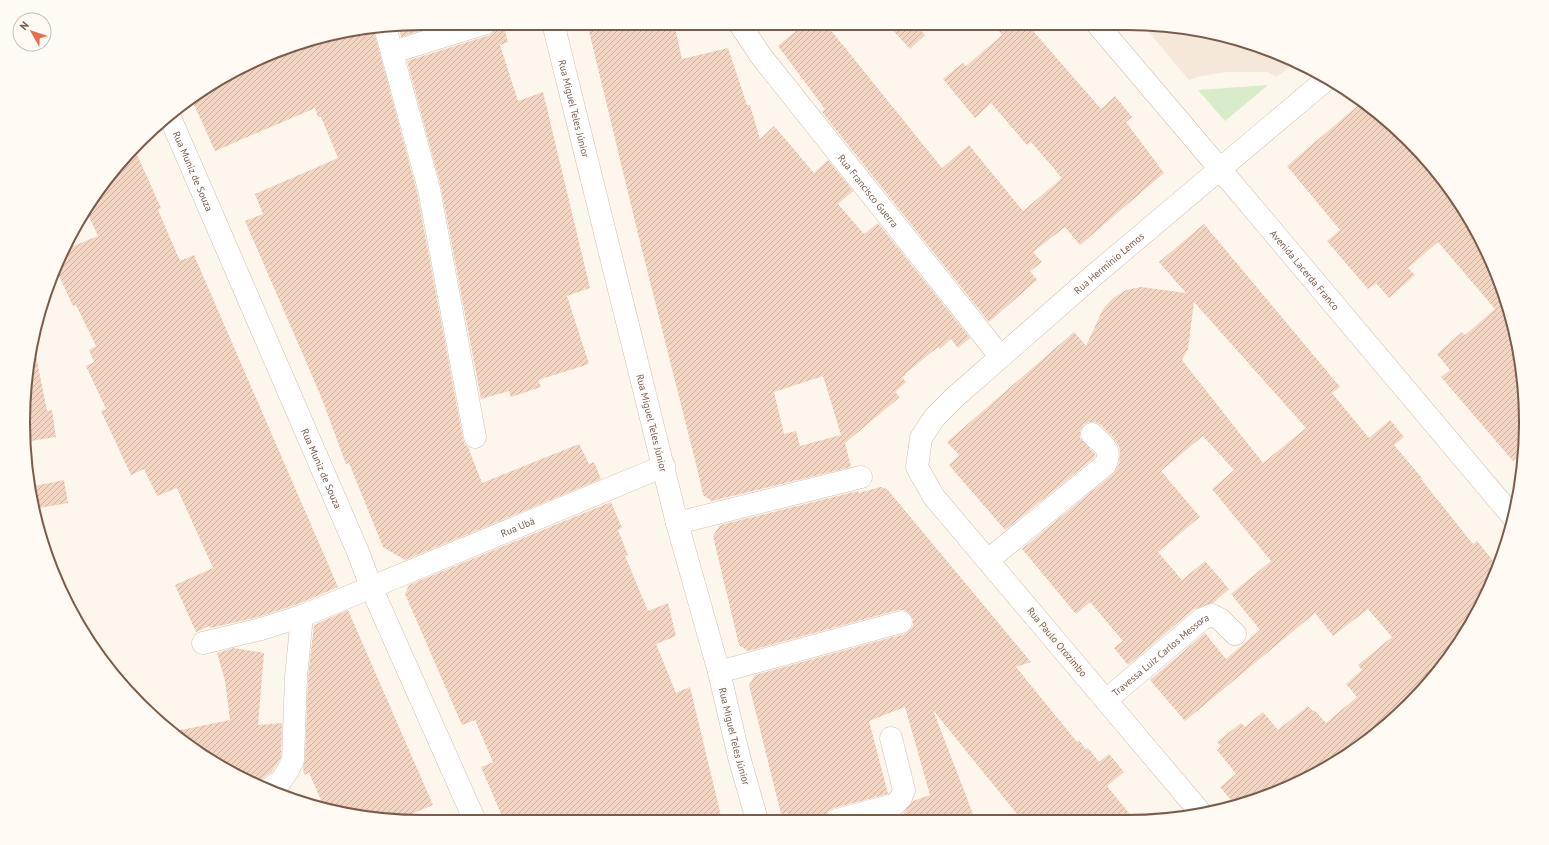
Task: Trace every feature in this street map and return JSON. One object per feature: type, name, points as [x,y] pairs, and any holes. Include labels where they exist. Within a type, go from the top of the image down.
[{"type":"street","points":[[393,52],[464,30]]},
{"type":"street","name":"Rua Miguel Teles Júnior","points":[[556,30],[664,466],[677,524],[719,672],[739,757],[756,815]]},
{"type":"street","name":"Rua Francisco Guerra","points":[[744,30],[761,56],[1000,356]]},
{"type":"street","name":"Avenida Lacerda Franco","points":[[1102,30],[1508,512]]},
{"type":"street","points":[[387,32],[429,189],[476,437]]},
{"type":"street","name":"Rua Hermínio Lemos","points":[[917,468],[921,438],[934,418],[954,397],[1000,356],[1322,83]]},
{"type":"street","name":"Rua Muniz de Souza","points":[[172,121],[358,552],[371,587],[473,815]]},
{"type":"street","points":[[988,560],[1105,465],[1109,457],[1108,450],[1092,434]]},
{"type":"street","name":"Rua Ubá","points":[[203,643],[261,629],[337,603],[371,587],[664,466]]},
{"type":"street","name":"Rua Paulo Orozimbo","points":[[917,468],[934,496],[1197,808]]},
{"type":"street","points":[[677,524],[860,477]]},
{"type":"street","name":"Travessa Luiz Carlos Messora","points":[[1106,700],[1202,619],[1212,615],[1220,618],[1235,634]]},
{"type":"street","points":[[274,786],[280,782],[293,760],[296,677],[302,616]]},
{"type":"street","points":[[719,672],[901,622]]},
{"type":"street","points":[[856,815],[894,805],[901,798],[904,790],[892,738]]},
{"type":"shaded area","points":[[1148,31],[1178,33],[1228,43],[1291,66],[1277,77],[1267,72],[1225,72],[1189,80]]},
{"type":"green space","points":[[1268,85],[1225,121],[1198,90]]},
{"type":"building","points":[[422,30],[401,37],[399,31]]},
{"type":"building","points":[[505,30],[508,42],[500,45],[518,101],[543,92],[590,288],[567,296],[589,364],[538,380],[541,387],[511,397],[509,391],[481,399],[441,187],[407,61],[490,35],[495,31]]},
{"type":"building","points":[[589,30],[676,30],[682,59],[728,48],[747,105],[750,105],[760,139],[774,126],[814,173],[828,160],[853,191],[838,204],[864,234],[878,223],[970,338],[958,348],[951,339],[940,349],[938,347],[902,377],[906,382],[895,392],[900,397],[845,443],[851,467],[712,501],[703,495]],"holes":[[[823,376],[841,435],[800,446],[796,431],[784,434],[774,392]]]},
{"type":"building","points":[[797,30],[831,30],[942,168],[969,145],[1023,211],[1062,178],[1031,142],[1027,145],[991,103],[975,118],[943,79],[963,63],[966,66],[1002,35],[998,30],[1032,30],[1101,109],[1115,96],[1132,117],[1126,122],[1164,173],[1080,245],[1065,227],[1033,252],[1042,262],[1030,271],[1037,280],[989,322],[822,112],[825,109],[778,46]]},
{"type":"building","points":[[893,30],[920,30],[925,35],[910,49]]},
{"type":"building","points":[[374,33],[417,192],[463,439],[465,445],[468,447],[482,483],[579,444],[589,464],[594,462],[601,479],[405,560],[383,547],[349,463],[346,464],[320,394],[245,221],[263,214],[255,194],[338,158],[321,117],[318,117],[315,108],[215,151],[194,104],[204,96],[249,70],[296,51],[321,43]]},
{"type":"building","points":[[1358,106],[1385,127],[1404,145],[1438,184],[1453,204],[1479,249],[1498,296],[1506,321],[1516,371],[1518,397],[1519,422],[1517,457],[1513,461],[1441,377],[1450,370],[1437,354],[1462,332],[1465,335],[1495,309],[1438,242],[1408,268],[1415,275],[1389,298],[1376,283],[1368,289],[1327,241],[1340,230],[1287,166]]},
{"type":"building","points":[[137,154],[161,208],[158,210],[180,261],[194,255],[338,587],[298,604],[258,617],[210,628],[209,626],[196,632],[175,585],[213,568],[177,488],[157,496],[144,469],[131,475],[101,411],[106,409],[86,366],[94,362],[89,350],[96,346],[76,305],[73,306],[59,275],[71,247],[98,236],[89,216],[111,184]]},
{"type":"building","points":[[1204,224],[1340,387],[1332,393],[1369,438],[1390,420],[1404,437],[1394,445],[1422,478],[1421,479],[1473,544],[1477,541],[1493,561],[1479,596],[1453,641],[1422,681],[1385,718],[1345,749],[1300,775],[1277,785],[1232,801],[1220,787],[1236,774],[1217,750],[1221,746],[1217,742],[1241,723],[1245,727],[1263,712],[1278,730],[1308,706],[1313,711],[1314,710],[1326,723],[1357,697],[1346,684],[1362,670],[1358,665],[1392,637],[1368,609],[1333,636],[1315,613],[1185,721],[1150,680],[1205,633],[1226,659],[1260,630],[1231,594],[1271,561],[1212,489],[1234,470],[1203,436],[1161,471],[1200,517],[1158,552],[1182,580],[1205,561],[1229,589],[1213,603],[1194,609],[1128,665],[1114,648],[1123,641],[1090,602],[1076,614],[1022,549],[1113,474],[1119,464],[1120,453],[1119,446],[1113,437],[1101,425],[1095,422],[1089,422],[1083,425],[1080,431],[1080,438],[1095,454],[1095,457],[1005,530],[949,465],[959,455],[947,442],[1074,332],[1086,346],[1103,309],[1113,298],[1126,290],[1141,287],[1186,293],[1159,262]],"holes":[[[1194,302],[1306,428],[1263,463],[1182,360],[1188,349]]]},
{"type":"building","points":[[36,356],[47,411],[52,410],[56,437],[31,441],[31,397]]},
{"type":"building","points":[[64,480],[68,503],[40,508],[35,486]]},
{"type":"building","points":[[880,487],[887,489],[1031,662],[1016,667],[1077,742],[1079,740],[1086,750],[1088,748],[1099,762],[1109,754],[1124,772],[1107,786],[1131,815],[1018,815],[933,710],[973,815],[900,815],[913,801],[930,795],[905,707],[869,721],[888,794],[834,808],[828,811],[827,815],[781,814],[749,685],[755,675],[904,634],[913,626],[913,619],[909,613],[904,610],[898,610],[748,651],[739,645],[713,536],[720,525],[858,491],[859,493]]},
{"type":"building","points":[[611,502],[622,528],[618,530],[628,555],[625,556],[648,611],[668,603],[676,636],[656,644],[676,693],[690,687],[721,815],[501,815],[481,767],[493,762],[475,720],[462,725],[405,594],[409,585]]},
{"type":"building","points":[[348,610],[433,805],[410,815],[371,812],[322,802],[309,773],[304,775],[303,767],[305,760],[308,678],[314,625]]},
{"type":"building","points":[[234,648],[264,653],[258,725],[282,723],[281,757],[271,773],[261,780],[204,749],[179,730],[230,720],[225,681],[217,653]]}]
